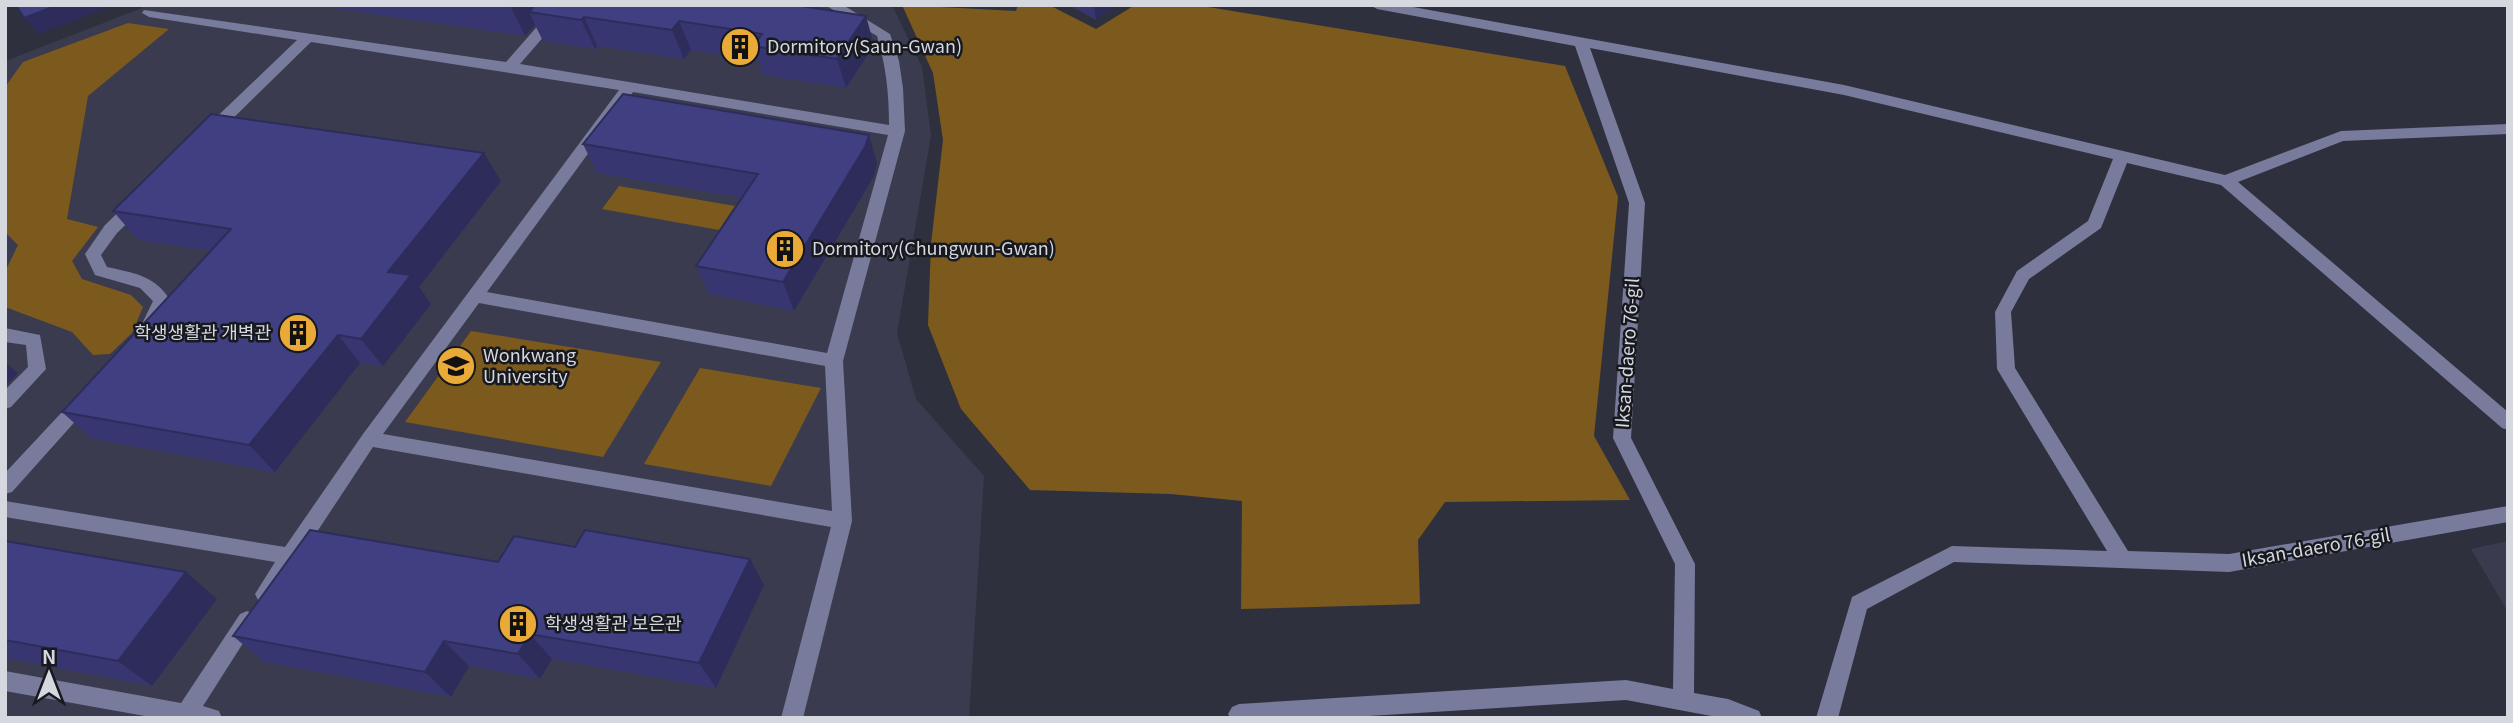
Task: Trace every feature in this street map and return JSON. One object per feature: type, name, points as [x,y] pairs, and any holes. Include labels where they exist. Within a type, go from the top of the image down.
[{"type":"street","points":[[159,5],[149,13],[509,67],[897,131]]},
{"type":"street","points":[[509,67],[564,5]]},
{"type":"street","points":[[792,718],[842,521],[834,361],[897,131],[896,88],[892,61],[883,34],[832,5]]},
{"type":"street","points":[[1377,5],[1844,90],[2226,181],[2508,423]]},
{"type":"street","points":[[199,143],[307,37]]},
{"type":"street","name":"Iksan-daero 76-gil","points":[[1581,43],[1637,203],[1622,438],[1685,564],[1683,701]]},
{"type":"street","points":[[185,716],[369,439],[629,87]]},
{"type":"street","points":[[2226,181],[2341,136],[2508,128]]},
{"type":"street","points":[[2122,157],[2095,224],[2023,275],[2003,312],[2006,369],[2123,560]]},
{"type":"street","points":[[139,340],[148,331],[162,300],[146,283],[101,271],[93,254],[111,229],[150,191]]},
{"type":"street","points":[[474,296],[834,361]]},
{"type":"street","points":[[5,335],[34,340],[37,369],[5,402]]},
{"type":"street","points":[[5,486],[94,389]]},
{"type":"street","points":[[369,439],[842,521]]},
{"type":"street","points":[[5,509],[290,556]]},
{"type":"street","name":"Iksan-daero 76-gil","points":[[1827,718],[1859,603],[1952,554],[2229,563],[2508,514]]},
{"type":"street","points":[[5,681],[185,716],[212,718]]},
{"type":"street","points":[[1240,714],[1626,690],[1728,709],[1752,718]]},
{"type":"shaded area","name":"Wonkwang University","points":[[141,5],[892,5],[922,67],[931,136],[897,333],[916,399],[984,476],[969,718],[5,718],[5,65],[8,60],[142,8]]},
{"type":"shaded area","points":[[902,5],[1016,11],[1018,5],[1049,5],[1096,29],[1135,5],[1196,5],[1565,66],[1618,197],[1594,436],[1630,500],[1445,502],[1418,540],[1420,604],[1241,609],[1242,501],[1171,494],[1030,490],[961,409],[928,325],[931,244],[943,140],[933,73]]},
{"type":"shaded area","points":[[128,23],[169,29],[88,96],[67,219],[98,227],[72,261],[82,279],[131,295],[143,307],[132,333],[110,354],[93,355],[72,332],[5,307],[5,272],[18,245],[5,232],[5,87],[23,62]]},
{"type":"shaded area","points":[[619,186],[735,206],[719,230],[602,209]]},
{"type":"shaded area","points":[[471,331],[661,362],[603,457],[405,422]]},
{"type":"shaded area","points":[[700,368],[821,388],[771,486],[644,464]]},
{"type":"shaded area","points":[[2508,541],[2508,612],[2471,549]]},
{"type":"building","points":[[16,5],[58,5],[24,18]]},
{"type":"building","points":[[535,5],[795,5],[866,16],[837,59],[753,46],[762,34],[679,21],[672,30],[529,12]]},
{"type":"building","points":[[623,94],[869,135],[865,147],[783,282],[696,266],[758,174],[583,144]]},
{"type":"building","name":"학생생활관 개벽관","points":[[211,114],[484,153],[388,272],[411,275],[361,339],[338,335],[249,445],[62,412],[231,229],[113,211]]},
{"type":"building","name":"학생생활관 보은관","points":[[310,530],[498,562],[514,536],[575,547],[585,530],[750,559],[699,663],[530,634],[518,654],[444,641],[425,672],[233,636]]},
{"type":"building","points":[[5,541],[186,572],[118,661],[5,640]]},
{"type":"place","name":"Dormitory(Saun-Gwan)","points":[[740,47]]},
{"type":"place","name":"Dormitory(Chungwun-Gwan)","points":[[785,249]]},
{"type":"place","name":"학생생활관 개벽관","points":[[298,333]]},
{"type":"place","name":"Wonkwang University","points":[[456,366]]},
{"type":"place","name":"학생생활관 보은관","points":[[518,624]]}]
